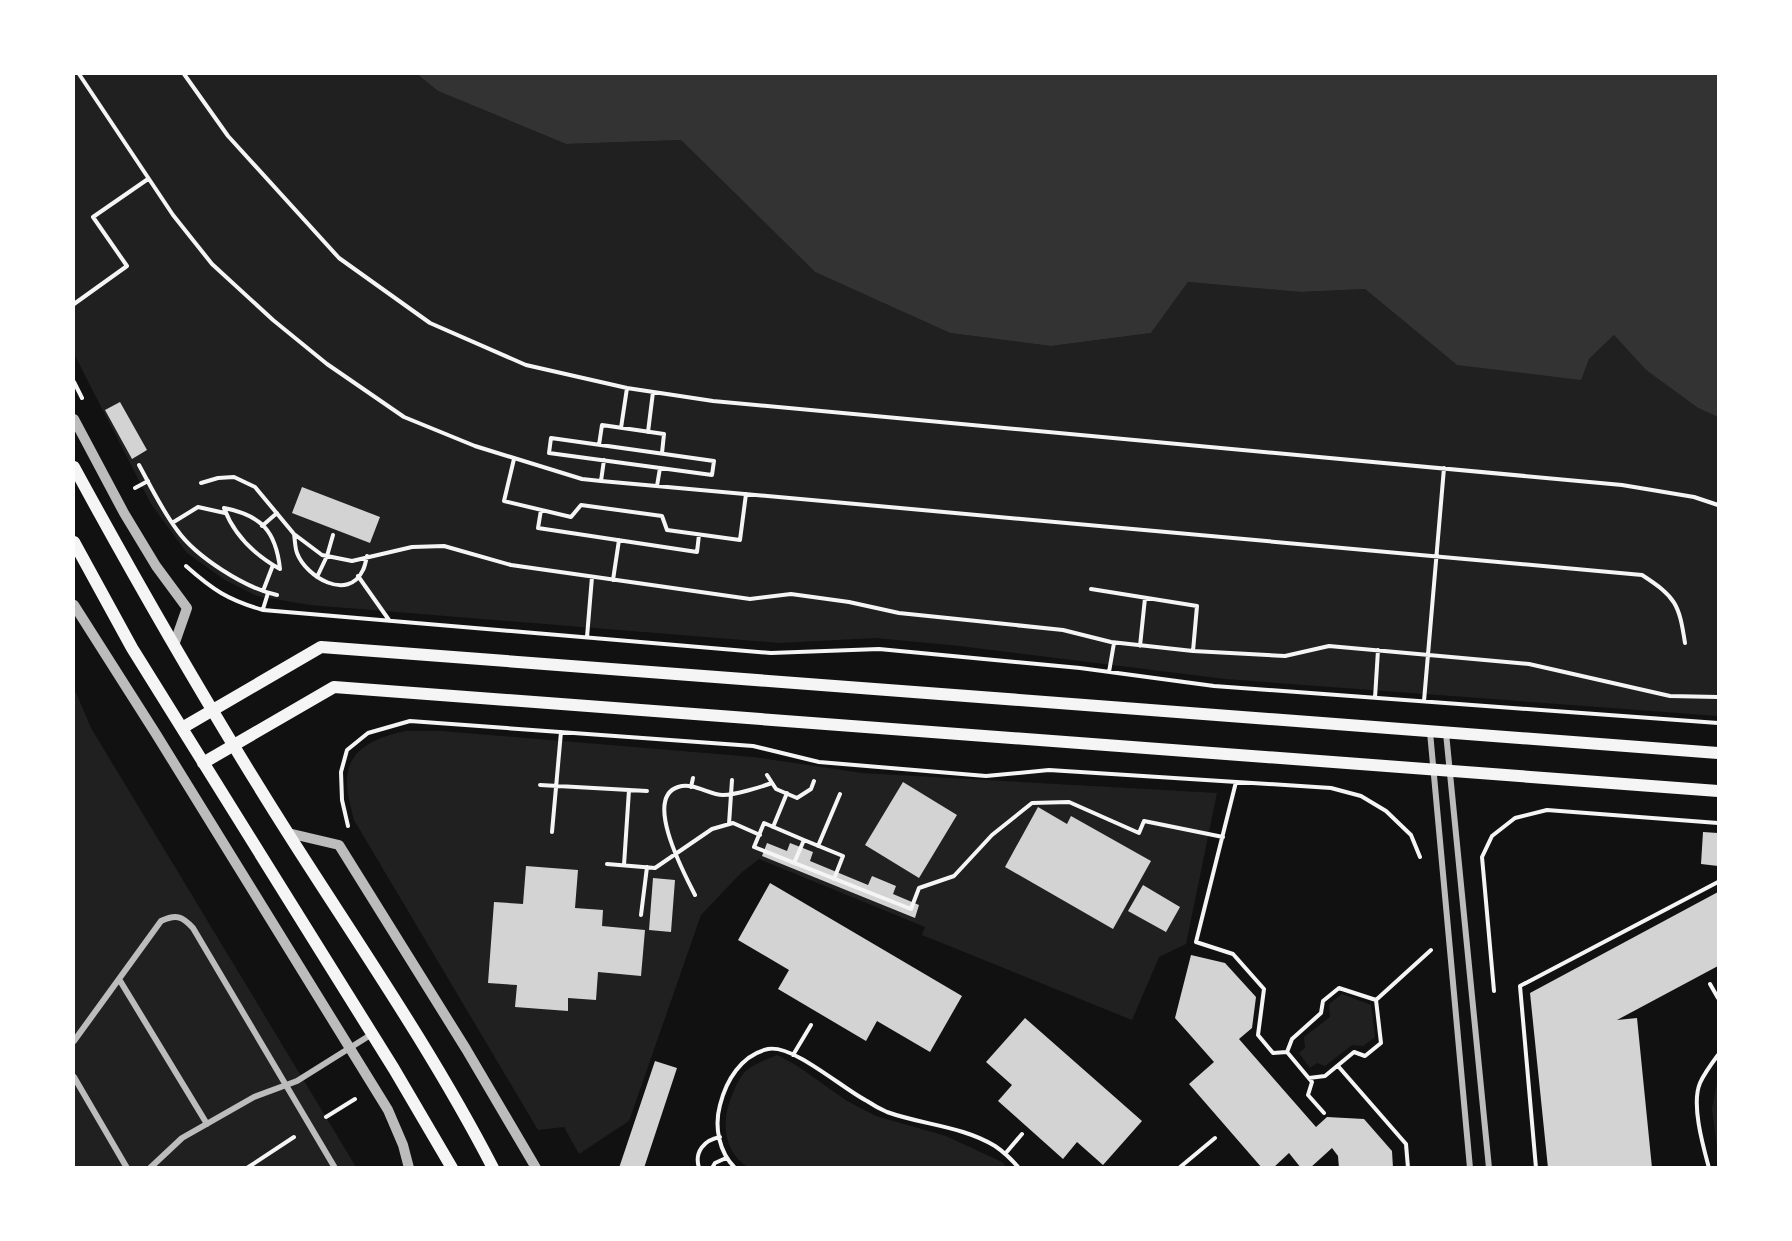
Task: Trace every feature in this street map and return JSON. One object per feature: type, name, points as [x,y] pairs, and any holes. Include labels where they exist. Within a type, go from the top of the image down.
[{"type":"main road","points":[[74,467],[143,594],[288,833],[428,1053],[493,1167]]},
{"type":"main road","points":[[74,542],[132,648],[452,1167]]},
{"type":"main road","points":[[182,728],[321,647],[1719,753]]},
{"type":"main road","points":[[203,763],[334,687],[1719,791]]},
{"type":"street","points":[[74,419],[124,513],[156,566],[187,608],[174,645]]},
{"type":"street","points":[[74,605],[162,743],[388,1110],[404,1144],[409,1167]]},
{"type":"street","points":[[1430,732],[1470,1167]]},
{"type":"street","points":[[1446,733],[1489,1167]]},
{"type":"street","points":[[288,833],[339,845],[466,1049],[536,1167]]},
{"type":"street","points":[[74,1041],[161,921],[174,915],[184,918],[193,928],[335,1167]]},
{"type":"street","points":[[119,979],[207,1124]]},
{"type":"street","points":[[150,1167],[182,1138],[254,1098],[297,1081],[372,1034]]},
{"type":"street","points":[[74,1077],[127,1167]]},
{"type":"path","points":[[79,74],[173,215],[212,264],[273,320],[327,364],[404,417],[475,446],[582,479],[1642,575],[1664,589],[1680,611],[1685,643]]},
{"type":"path","points":[[184,74],[228,136],[339,258],[430,324],[526,365],[627,388],[713,401],[1622,485],[1694,497],[1719,505]]},
{"type":"path","points":[[74,304],[128,266],[93,217],[148,179]]},
{"type":"path","points":[[74,382],[84,402]]},
{"type":"path","points":[[621,428],[627,388]]},
{"type":"path","points":[[648,432],[653,392]]},
{"type":"path","points":[[599,445],[602,425],[664,434],[662,453]]},
{"type":"path","points":[[551,438],[662,453],[714,461],[712,476],[549,453],[551,438]]},
{"type":"path","points":[[514,459],[504,501],[571,518],[581,505],[662,516],[667,530],[740,540],[746,494]]},
{"type":"path","points":[[601,481],[604,460]]},
{"type":"path","points":[[139,465],[178,532],[208,561],[254,588],[277,595]]},
{"type":"path","points":[[657,486],[660,468]]},
{"type":"path","points":[[1424,701],[1444,468]]},
{"type":"path","points":[[201,483],[218,478],[234,477],[255,487],[294,534],[322,555],[352,561],[412,547],[444,546],[511,565],[592,577],[750,599],[791,594],[899,613],[1062,630],[1114,643],[1193,651],[1285,656],[1329,646],[1378,650],[1529,664],[1670,696],[1719,697]]},
{"type":"path","points":[[131,489],[148,482]]},
{"type":"path","points":[[172,523],[198,507],[226,514]]},
{"type":"path","points":[[224,508],[242,512],[258,521],[262,526],[277,547],[280,569],[262,559],[244,541],[230,524],[224,508]]},
{"type":"path","points":[[540,510],[538,528],[697,552],[699,535]]},
{"type":"path","points":[[262,526],[277,513]]},
{"type":"path","points":[[294,534],[297,553],[308,571],[325,583],[339,586],[352,582],[363,572],[367,556]]},
{"type":"path","points":[[317,577],[327,556],[333,535]]},
{"type":"path","points":[[613,580],[620,540]]},
{"type":"path","points":[[185,565],[210,588],[237,603],[263,609],[771,653],[879,649],[1109,672],[1214,686],[1719,723]]},
{"type":"path","points":[[263,591],[273,565]]},
{"type":"path","points":[[358,576],[389,620]]},
{"type":"path","points":[[587,637],[592,577]]},
{"type":"path","points":[[1091,589],[1197,606],[1193,651]]},
{"type":"path","points":[[263,609],[268,593]]},
{"type":"path","points":[[1140,646],[1145,598]]},
{"type":"path","points":[[1109,672],[1114,643]]},
{"type":"path","points":[[1375,698],[1378,650]]},
{"type":"path","points":[[349,829],[342,800],[341,772],[347,750],[368,733],[410,721],[753,746],[819,762],[986,776],[1049,770],[1331,788],[1361,796],[1386,811],[1411,835],[1423,864]]},
{"type":"path","points":[[552,832],[561,732]]},
{"type":"path","points":[[767,775],[776,789],[797,798],[811,789],[814,781]]},
{"type":"path","points":[[692,786],[693,778]]},
{"type":"path","points":[[729,824],[732,780]]},
{"type":"path","points":[[1236,782],[1196,942],[1233,954],[1264,989],[1258,1035],[1273,1053],[1287,1052]]},
{"type":"path","points":[[695,895],[674,855],[664,809],[668,795],[678,787],[692,786],[723,795],[772,783]]},
{"type":"path","points":[[540,785],[647,791]]},
{"type":"path","points":[[624,865],[629,790]]},
{"type":"path","points":[[773,827],[787,794]]},
{"type":"path","points":[[818,846],[840,794]]},
{"type":"path","points":[[834,879],[843,856],[764,823],[754,847],[834,879],[911,909],[919,888],[954,876],[992,835],[1032,803],[1069,802],[1138,832],[1144,821],[1223,837]]},
{"type":"path","points":[[1495,1000],[1482,857],[1492,836],[1515,818],[1547,810],[1719,823]]},
{"type":"path","points":[[607,864],[655,868],[712,829],[733,823],[759,835]]},
{"type":"path","points":[[794,863],[804,840]]},
{"type":"path","points":[[641,915],[647,867]]},
{"type":"path","points":[[1536,1167],[1520,986],[1719,882]]},
{"type":"path","points":[[1376,1000],[1434,947],[1435,959]]},
{"type":"path","points":[[1710,984],[1719,998]]},
{"type":"path","points":[[1287,1052],[1292,1039],[1321,1013],[1323,1001],[1339,988],[1376,1000]]},
{"type":"path","points":[[1309,1078],[1325,1076],[1354,1053],[1365,1056],[1381,1043],[1376,1000]]},
{"type":"path","points":[[793,1055],[811,1025]]},
{"type":"path","points":[[735,1167],[726,1158],[720,1145],[718,1113],[724,1089],[737,1068],[755,1054],[769,1049],[782,1049],[805,1060],[855,1095],[887,1112],[964,1131],[996,1147],[1019,1167]]},
{"type":"path","points":[[1287,1052],[1312,1082],[1308,1095],[1324,1113]]},
{"type":"path","points":[[1709,1167],[1698,1116],[1697,1095],[1700,1083],[1719,1055]]},
{"type":"path","points":[[1338,1066],[1406,1144],[1408,1167]]},
{"type":"path","points":[[1005,1155],[1022,1134]]},
{"type":"path","points":[[699,1167],[698,1154],[703,1144],[720,1137]]},
{"type":"path","points":[[1179,1167],[1215,1138]]},
{"type":"path","points":[[712,1167],[726,1158]]},
{"type":"shaded area","points":[[74,74],[417,74],[438,91],[566,144],[681,140],[815,272],[950,333],[1051,346],[1151,333],[1188,282],[1301,292],[1365,289],[1457,365],[1589,359],[1614,335],[1646,370],[1698,408],[1718,417],[1718,716],[1225,679],[960,646],[875,638],[780,643],[310,605],[257,596],[225,580],[187,553],[151,504],[74,354]]},
{"type":"shaded area","points":[[417,74],[1718,74],[1718,417],[1698,408],[1646,370],[1614,335],[1589,359],[1581,380],[1457,365],[1365,289],[1301,292],[1188,282],[1151,333],[1051,346],[950,333],[815,272],[681,140],[566,144],[438,91]]},
{"type":"shaded area","points":[[74,688],[91,728],[356,1167],[74,1167]]},
{"type":"shaded area","points":[[405,731],[442,731],[753,757],[862,773],[1217,793],[1186,944],[1159,957],[1132,1020],[922,935],[925,927],[759,859],[741,873],[701,915],[629,1121],[579,1154],[564,1127],[538,1130],[354,820],[347,783],[353,758],[359,751],[376,740]]},
{"type":"shaded area","points":[[1342,994],[1371,1005],[1375,1037],[1363,1046],[1352,1045],[1325,1066],[1317,1063],[1310,1068],[1299,1053],[1305,1048],[1304,1037],[1330,1017],[1329,1004]]},
{"type":"shaded area","points":[[777,1055],[796,1065],[847,1101],[876,1116],[946,1136],[1002,1162],[1006,1167],[748,1167],[733,1152],[726,1134],[729,1103],[745,1071]]},
{"type":"shaded area","points":[[1718,1077],[1718,1153],[1712,1109]]},
{"type":"building","points":[[120,402],[147,450],[132,459],[105,410]]},
{"type":"building","points":[[302,487],[380,517],[370,543],[292,513]]},
{"type":"building","points":[[903,782],[957,815],[919,878],[865,845]]},
{"type":"building","points":[[1038,807],[1067,824],[1071,816],[1151,861],[1113,929],[1005,867]]},
{"type":"building","points":[[1703,832],[1718,833],[1718,866],[1701,864]]},
{"type":"building","points":[[767,843],[787,851],[790,843],[813,852],[810,861],[868,885],[872,876],[896,886],[893,894],[919,905],[915,918],[762,856]]},
{"type":"building","points":[[526,866],[578,870],[575,908],[603,910],[602,926],[645,930],[641,976],[598,972],[596,1000],[568,998],[568,1011],[515,1007],[517,985],[488,983],[494,902],[523,904]]},
{"type":"building","points":[[653,878],[675,880],[671,932],[649,930]]},
{"type":"building","points":[[770,883],[962,996],[930,1052],[877,1021],[866,1041],[778,989],[789,970],[738,940]]},
{"type":"building","points":[[1143,885],[1180,907],[1166,932],[1128,911]]},
{"type":"building","points":[[1718,892],[1718,966],[1617,1020],[1637,1018],[1652,1168],[1548,1168],[1530,993]]},
{"type":"building","points":[[1191,955],[1225,963],[1256,997],[1252,1028],[1239,1039],[1316,1127],[1327,1117],[1364,1119],[1392,1151],[1393,1168],[1339,1168],[1338,1156],[1332,1148],[1310,1168],[1301,1168],[1289,1153],[1273,1168],[1262,1168],[1189,1084],[1214,1062],[1175,1018]]},
{"type":"building","points":[[1025,1018],[1142,1121],[1103,1165],[1077,1142],[1063,1159],[998,1101],[1012,1085],[986,1062]]},
{"type":"building","points":[[655,1061],[677,1068],[644,1168],[619,1168]]}]
